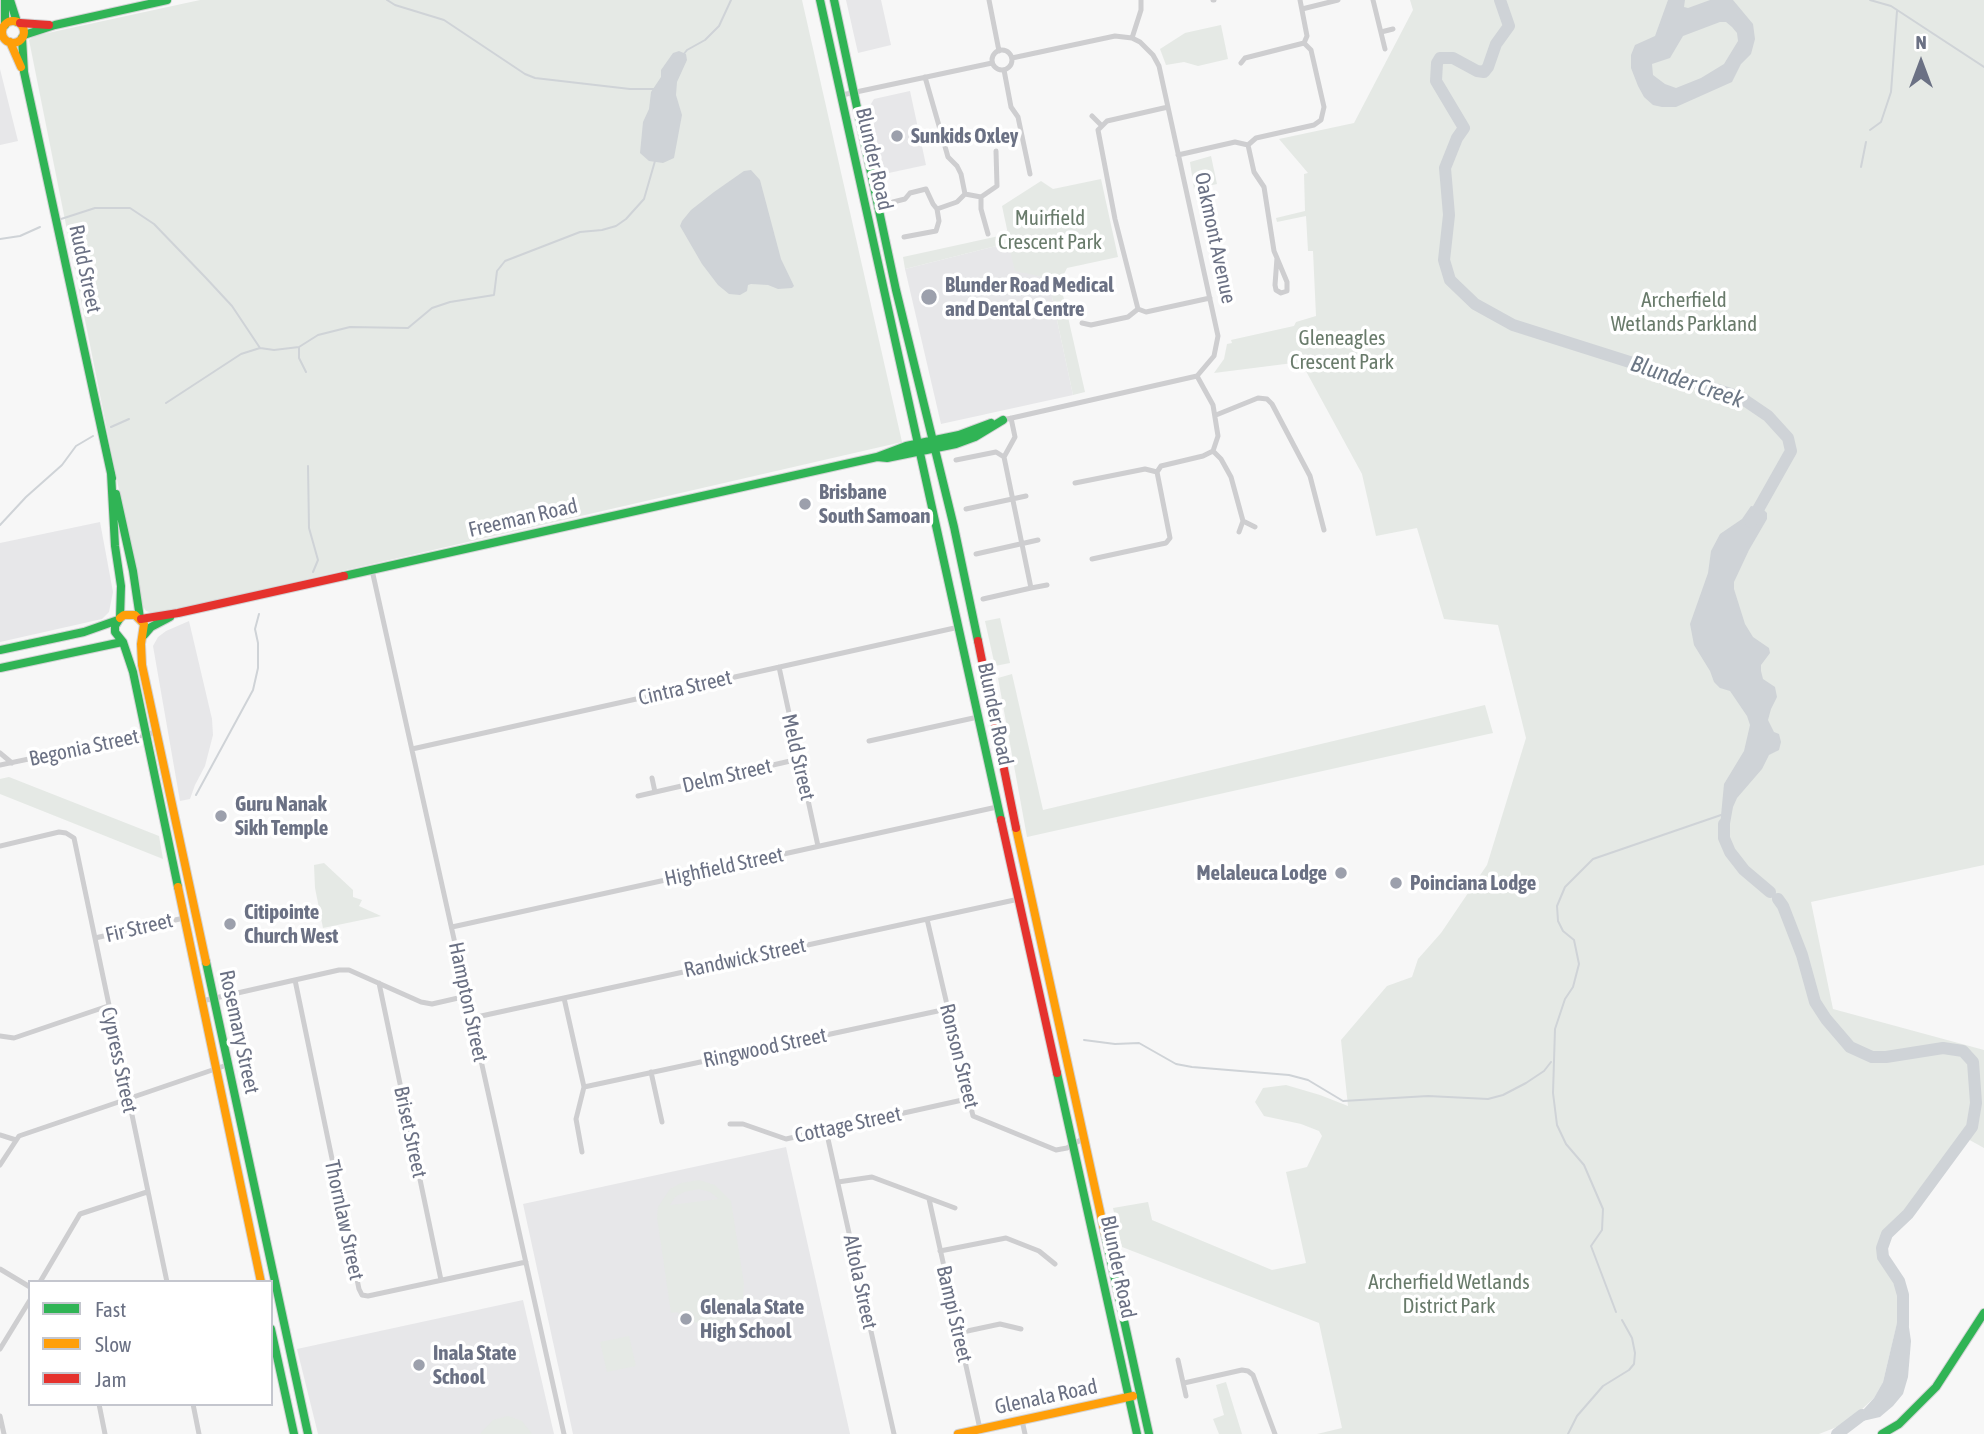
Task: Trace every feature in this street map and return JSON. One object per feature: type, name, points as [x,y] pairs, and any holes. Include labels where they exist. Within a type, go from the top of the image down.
[{"type":"main road","points":[[8,0],[24,29],[23,36]]},
{"type":"main road","points":[[8,0],[3,32],[6,41],[15,42],[23,36],[55,25],[167,0]]},
{"type":"main road","name":"Blunder Road","points":[[820,0],[1137,1434]]},
{"type":"main road","name":"Blunder Road","points":[[834,0],[896,290],[954,527],[1008,797],[1149,1434]]},
{"type":"main road","points":[[3,27],[10,22],[55,25]]},
{"type":"main road","name":"Rudd Street","points":[[23,36],[21,52],[24,72],[133,571],[140,619]]},
{"type":"main road","name":"Rudd Street","points":[[6,41],[24,72]]},
{"type":"main road","points":[[920,448],[1007,419]]},
{"type":"main road","name":"Freeman Road","points":[[140,619],[176,614],[877,457],[887,452],[920,448]]},
{"type":"main road","name":"Rudd Street","points":[[111,473],[115,546],[121,586],[119,619]]},
{"type":"main road","points":[[0,650],[54,639],[129,614],[144,624],[143,636],[134,643],[122,642],[0,668]]},
{"type":"main road","name":"Freeman Road","points":[[143,636],[151,627],[176,614]]},
{"type":"main road","points":[[119,619],[115,632],[122,642]]},
{"type":"main road","name":"Rosemary Street","points":[[143,636],[140,653],[308,1434]]},
{"type":"main road","points":[[54,639],[58,656]]},
{"type":"main road","name":"Rosemary Street","points":[[122,642],[133,672],[261,1280]]},
{"type":"main road","points":[[170,851],[182,849]]},
{"type":"main road","points":[[1882,1434],[1899,1424],[1936,1387],[1984,1313]]},
{"type":"main road","points":[[273,1338],[294,1434]]},
{"type":"main road","name":"Glenala Road","points":[[958,1434],[1141,1394]]},
{"type":"street","points":[[989,0],[999,51]]},
{"type":"street","points":[[1012,58],[1108,37],[1132,38],[1141,10],[1141,0]]},
{"type":"street","points":[[1300,0],[1307,36],[1304,43]]},
{"type":"street","points":[[1302,9],[1338,0]]},
{"type":"street","points":[[1373,0],[1385,49]]},
{"type":"street","points":[[1381,32],[1393,29]]},
{"type":"street","name":"Oakmont Avenue","points":[[1132,38],[1156,60],[1218,336],[1214,356],[1197,376]]},
{"type":"street","points":[[1241,63],[1245,58],[1304,43]]},
{"type":"street","points":[[1248,145],[1256,138],[1314,125],[1321,120],[1324,107],[1311,50],[1304,43]]},
{"type":"street","points":[[999,51],[1008,53],[1012,58],[1011,64],[1004,70],[998,70],[992,63],[994,54],[999,51]]},
{"type":"street","points":[[842,95],[992,63]]},
{"type":"street","points":[[1004,70],[1011,107],[1018,117],[1030,174]]},
{"type":"street","points":[[925,77],[948,157],[957,166],[965,194]]},
{"type":"street","points":[[1138,309],[1115,219],[1099,138],[1101,125],[1107,121],[1168,107]]},
{"type":"street","points":[[1092,116],[1101,125]]},
{"type":"street","points":[[1178,155],[1235,142],[1248,145]]},
{"type":"street","points":[[1248,145],[1254,172],[1265,187],[1273,246],[1288,286],[1287,291],[1282,293],[1276,290],[1275,285],[1277,258]]},
{"type":"street","points":[[965,194],[981,197],[997,186],[996,151]]},
{"type":"street","points":[[893,202],[905,199],[910,193],[926,189],[937,208],[939,221],[936,231],[904,237]]},
{"type":"street","points":[[937,208],[957,202],[965,194]]},
{"type":"street","points":[[981,197],[981,209],[988,234]]},
{"type":"street","points":[[1138,309],[1146,312],[1210,298]]},
{"type":"street","points":[[1082,323],[1091,325],[1128,317],[1138,309]]},
{"type":"street","points":[[1003,457],[1015,437],[1007,419],[1197,376],[1216,415],[1218,436],[1213,451]]},
{"type":"street","points":[[1216,415],[1258,398],[1267,399],[1272,404],[1310,476],[1324,530]]},
{"type":"street","points":[[1092,559],[1166,543],[1170,532],[1157,472],[1161,466],[1213,451]]},
{"type":"street","points":[[1213,451],[1231,477],[1243,521],[1239,532]]},
{"type":"street","points":[[956,460],[996,452],[1003,457],[1031,588]]},
{"type":"street","points":[[1075,483],[1145,469],[1157,472]]},
{"type":"street","points":[[966,509],[1026,496]]},
{"type":"street","points":[[1243,521],[1255,527]]},
{"type":"street","points":[[976,554],[1038,540]]},
{"type":"street","name":"Hampton Street","points":[[372,569],[564,1434]]},
{"type":"street","points":[[984,599],[1047,585]]},
{"type":"street","name":"Cintra Street","points":[[412,749],[959,627]]},
{"type":"street","name":"Meld Street","points":[[779,667],[818,846]]},
{"type":"street","points":[[869,741],[978,717]]},
{"type":"street","name":"Begonia Street","points":[[0,765],[157,732]]},
{"type":"street","name":"Begonia Street","points":[[0,753],[12,763]]},
{"type":"street","name":"Delm Street","points":[[638,796],[799,759]]},
{"type":"street","name":"Delm Street","points":[[652,778],[655,792]]},
{"type":"street","name":"Highfield Street","points":[[452,927],[997,807]]},
{"type":"street","name":"Cypress Street","points":[[0,846],[59,832],[74,838],[167,1280]]},
{"type":"street","name":"Randwick Street","points":[[472,1018],[1019,899]]},
{"type":"street","name":"Fir Street","points":[[95,938],[184,918]]},
{"type":"street","name":"Ronson Street","points":[[927,919],[971,1112],[976,1119],[1056,1150],[1073,1145]]},
{"type":"street","points":[[202,1001],[339,970],[349,970],[421,1002],[432,1004],[467,996]]},
{"type":"street","name":"Thornlaw Street","points":[[295,980],[362,1294],[368,1296],[526,1262]]},
{"type":"street","name":"Briset Street","points":[[379,983],[441,1280]]},
{"type":"street","points":[[564,998],[584,1087],[576,1119],[582,1152]]},
{"type":"street","points":[[0,1037],[14,1038],[108,1006]]},
{"type":"street","name":"Ringwood Street","points":[[584,1087],[947,1009]]},
{"type":"street","points":[[0,1165],[16,1140],[30,1132],[227,1065]]},
{"type":"street","points":[[651,1072],[662,1122]]},
{"type":"street","name":"Cottage Street","points":[[730,1124],[743,1124],[786,1139],[967,1099]]},
{"type":"street","name":"Altola Street","points":[[826,1130],[894,1434]]},
{"type":"street","points":[[0,1135],[16,1140]]},
{"type":"street","points":[[1073,1145],[1084,1138]]},
{"type":"street","points":[[838,1182],[872,1177],[955,1208]]},
{"type":"street","points":[[41,1280],[80,1214],[147,1192]]},
{"type":"street","name":"Bampi Street","points":[[929,1199],[980,1429]]},
{"type":"street","points":[[940,1251],[1006,1238],[1039,1251],[1055,1264]]},
{"type":"street","points":[[0,1269],[28,1286]]},
{"type":"street","points":[[0,1349],[28,1303]]},
{"type":"street","points":[[958,1333],[1000,1324],[1021,1329]]},
{"type":"street","points":[[1178,1360],[1186,1396]]},
{"type":"street","points":[[1184,1383],[1248,1371],[1253,1376],[1275,1434]]},
{"type":"street","points":[[99,1406],[105,1434]]},
{"type":"street","points":[[193,1406],[199,1434]]},
{"type":"street","points":[[0,1416],[4,1434]]},
{"type":"street","points":[[1022,1420],[1025,1434]]},
{"type":"shaded area","points":[[846,0],[881,0],[891,45],[858,53]]},
{"type":"shaded area","points":[[1668,0],[1685,0],[1684,7],[1688,8],[1710,0],[1733,0],[1753,24],[1755,39],[1751,54],[1741,64],[1732,82],[1676,107],[1662,107],[1653,105],[1644,97],[1631,68],[1631,55],[1635,45],[1655,36]],"holes":[[[1726,22],[1737,33],[1738,41],[1724,64],[1701,78],[1676,88],[1653,75],[1652,64],[1670,58],[1683,36]]]},
{"type":"shaded area","points":[[679,51],[686,54],[687,60],[677,82],[676,95],[682,115],[674,158],[663,163],[649,161],[640,153],[643,122],[649,109],[651,92],[661,77],[661,70],[673,53]]},
{"type":"shaded area","points":[[0,69],[18,141],[0,145]]},
{"type":"shaded area","name":"Sunkids Oxley","points":[[910,91],[926,165],[884,174],[869,107],[874,99]]},
{"type":"shaded area","points":[[751,170],[760,180],[781,259],[794,286],[778,289],[768,285],[751,284],[748,285],[747,291],[740,295],[729,294],[718,285],[702,264],[680,226],[691,210],[744,171]]},
{"type":"shaded area","points":[[1008,243],[1048,278],[1073,395],[941,424],[905,269]]},
{"type":"shaded area","points":[[1751,506],[1762,508],[1767,513],[1767,519],[1749,550],[1734,582],[1734,589],[1745,624],[1753,637],[1769,648],[1770,653],[1761,665],[1761,671],[1763,679],[1775,687],[1777,697],[1768,720],[1774,732],[1779,734],[1781,742],[1779,750],[1769,755],[1762,769],[1737,798],[1728,835],[1723,839],[1720,826],[1724,784],[1744,751],[1750,725],[1730,691],[1720,688],[1714,682],[1694,645],[1690,624],[1708,573],[1711,551],[1720,534],[1742,519]]},
{"type":"shaded area","points":[[100,522],[113,592],[109,612],[102,619],[0,642],[0,543]]},
{"type":"shaded area","points":[[189,621],[212,719],[213,735],[205,766],[190,799],[180,801],[153,646],[158,637],[166,631]]},
{"type":"shaded area","name":"Glenala State High School","points":[[786,1147],[850,1434],[573,1434],[523,1204]]},
{"type":"shaded area","name":"Inala State School","points":[[523,1300],[554,1434],[318,1434],[297,1349]]},
{"type":"shaded area","points":[[1906,1307],[1911,1341],[1908,1377],[1903,1394],[1880,1417],[1854,1423],[1846,1422],[1864,1409],[1883,1382],[1900,1310]]},
{"type":"green space","points":[[200,0],[802,0],[902,442],[155,614],[146,611],[142,605],[29,40],[34,36]]},
{"type":"green space","name":"Archerfield Wetlands Parkland","points":[[1410,0],[1984,0],[1984,865],[1811,902],[1833,1009],[1984,1050],[1984,1148],[1966,1138],[1908,1214],[1887,1234],[1883,1257],[1899,1281],[1903,1309],[1900,1311],[1883,1382],[1874,1398],[1847,1423],[1819,1434],[1317,1434],[1342,1428],[1319,1323],[1122,1247],[1113,1208],[1148,1202],[1152,1220],[1272,1270],[1306,1263],[1286,1172],[1307,1167],[1322,1136],[1319,1131],[1301,1124],[1264,1116],[1255,1102],[1263,1088],[1286,1085],[1348,1106],[1341,1040],[1387,986],[1412,977],[1418,959],[1441,933],[1487,865],[1526,738],[1498,625],[1444,619],[1417,528],[1376,536],[1362,474],[1301,362],[1214,373],[1224,359],[1227,344],[1232,343],[1231,340],[1294,326],[1296,322],[1316,316],[1313,251],[1308,251],[1306,216],[1277,222],[1276,218],[1305,211],[1304,174],[1308,173],[1279,139],[1354,123],[1413,10]]},
{"type":"green space","points":[[1221,25],[1228,59],[1198,66],[1184,62],[1166,65],[1160,49],[1185,33]]},
{"type":"green space","points":[[1211,156],[1217,184],[1194,189],[1190,162]]},
{"type":"green space","name":"Muirfield Crescent Park","points":[[1101,179],[1118,257],[1067,268],[1060,282],[1085,392],[1073,395],[1048,278],[1015,271],[1008,243],[905,269],[903,257],[1008,234],[1002,206],[1041,181],[1053,189]]},
{"type":"green space","points":[[1000,618],[1010,663],[995,666],[985,621]]},
{"type":"green space","points":[[1012,674],[1043,810],[1485,705],[1493,733],[1027,837],[998,678]]},
{"type":"green space","points":[[9,777],[159,836],[163,859],[0,794],[0,779]]},
{"type":"green space","points":[[324,863],[353,890],[353,897],[362,900],[359,906],[381,916],[323,928],[315,888],[314,865]]},
{"type":"green space","points":[[699,1180],[715,1185],[731,1201],[744,1284],[743,1297],[733,1313],[717,1322],[692,1322],[677,1312],[671,1313],[657,1217],[658,1207],[670,1189],[681,1183]],"holes":[[[699,1189],[710,1192],[719,1199],[670,1205],[675,1197],[684,1192]]]},
{"type":"green space","points":[[629,1336],[636,1366],[607,1372],[600,1342]]},
{"type":"green space","points":[[1226,1382],[1242,1434],[1219,1434],[1213,1419],[1224,1415],[1216,1385]]},
{"type":"green space","points":[[508,1416],[522,1421],[532,1434],[480,1434],[493,1420]]},
{"type":"waterway","points":[[387,0],[444,20],[535,78],[630,89],[655,89]]},
{"type":"waterway","points":[[683,55],[705,40],[719,26],[731,0]]},
{"type":"waterway","name":"Blunder Creek","points":[[1500,0],[1509,26],[1496,44],[1484,72],[1453,58],[1440,58],[1437,63],[1436,81],[1464,128],[1445,168],[1449,215],[1444,260],[1450,280],[1475,304],[1513,325],[1740,397],[1768,416],[1788,438],[1791,451],[1751,522]]},
{"type":"waterway","points":[[1870,0],[1891,6],[1984,67]]},
{"type":"waterway","points":[[1870,130],[1881,122],[1891,92],[1897,11]]},
{"type":"waterway","points":[[1861,167],[1866,142]]},
{"type":"waterway","points":[[61,219],[95,208],[130,208],[154,224],[232,306],[260,348],[274,350],[299,347],[318,335],[350,327],[408,328],[432,308],[450,302],[494,295],[497,271],[505,261],[580,232],[616,226],[626,219],[644,199],[655,161]]},
{"type":"waterway","points":[[0,239],[20,236],[40,227]]},
{"type":"waterway","points":[[299,347],[299,358],[306,372]]},
{"type":"waterway","points":[[166,403],[241,354],[260,348]]},
{"type":"waterway","points":[[111,427],[129,419]]},
{"type":"waterway","points":[[0,525],[62,465],[76,446],[93,436]]},
{"type":"waterway","points":[[308,466],[309,528],[318,560],[313,572]]},
{"type":"waterway","points":[[196,795],[253,690],[258,668],[255,629],[259,614]]},
{"type":"waterway","points":[[1616,1312],[1591,1246],[1602,1230],[1603,1209],[1584,1165],[1566,1144],[1557,1125],[1553,1093],[1555,1029],[1565,999],[1573,987],[1579,964],[1574,940],[1563,931],[1558,921],[1557,906],[1565,887],[1593,859],[1721,815]]},
{"type":"waterway","name":"Blunder Creek","points":[[1724,824],[1724,838],[1730,852],[1744,870],[1770,892]]},
{"type":"waterway","name":"Blunder Creek","points":[[1778,899],[1802,955],[1815,1002],[1850,1047],[1872,1057],[1943,1048],[1963,1051],[1973,1062],[1976,1103],[1972,1127],[1908,1214],[1887,1234],[1882,1248],[1883,1257],[1899,1281],[1903,1295],[1903,1325]]},
{"type":"waterway","points":[[1084,1040],[1115,1044],[1139,1043],[1176,1064],[1192,1067],[1289,1075],[1308,1080],[1343,1101],[1428,1096],[1488,1099],[1503,1095],[1526,1083],[1544,1071],[1551,1062]]},
{"type":"waterway","points":[[1568,1434],[1577,1416],[1603,1386],[1634,1364],[1632,1338],[1622,1320]]},
{"type":"waterway","name":"Blunder Creek","points":[[1837,1434],[1862,1415]]},
{"type":"traffic: fast","points":[[5,0],[5,25]]},
{"type":"traffic: fast","points":[[10,0],[17,22]]},
{"type":"traffic: fast","points":[[24,35],[55,25],[167,0]]},
{"type":"traffic: fast","points":[[820,0],[1001,820]]},
{"type":"traffic: fast","points":[[834,0],[896,290],[954,527],[978,641]]},
{"type":"traffic: fast","points":[[22,38],[24,72],[112,478]]},
{"type":"traffic: fast","points":[[344,576],[877,457],[887,458],[956,444],[975,437],[1003,420]]},
{"type":"traffic: fast","points":[[877,457],[906,446],[959,435],[991,423]]},
{"type":"traffic: fast","points":[[111,473],[115,546],[121,586],[120,618],[115,632],[123,642],[133,672],[178,887]]},
{"type":"traffic: fast","points":[[116,494],[140,618]]},
{"type":"traffic: fast","points":[[144,635],[151,627],[170,617]]},
{"type":"traffic: fast","points":[[0,650],[84,632],[118,620]]},
{"type":"traffic: fast","points":[[0,668],[122,642]]},
{"type":"traffic: fast","points":[[206,962],[308,1434]]},
{"type":"traffic: fast","points":[[1057,1073],[1137,1434]]},
{"type":"traffic: fast","points":[[1105,1234],[1149,1434]]},
{"type":"traffic: fast","points":[[1882,1434],[1899,1424],[1936,1387],[1984,1313]]},
{"type":"traffic: fast","points":[[273,1338],[294,1434]]},
{"type":"traffic: slow","points":[[13,21],[23,28],[24,32],[17,42],[13,43],[3,36],[2,32],[9,22],[13,21]]},
{"type":"traffic: slow","points":[[10,42],[21,67]]},
{"type":"traffic: slow","points":[[120,618],[124,615],[135,615],[144,624],[142,665],[206,962]]},
{"type":"traffic: slow","points":[[1016,828],[1105,1234]]},
{"type":"traffic: slow","points":[[178,887],[261,1280]]},
{"type":"traffic: slow","points":[[958,1434],[1133,1396]]},
{"type":"traffic: jam","points":[[20,23],[49,25]]},
{"type":"traffic: jam","points":[[141,619],[344,576]]},
{"type":"traffic: jam","points":[[978,641],[1016,828]]},
{"type":"traffic: jam","points":[[1001,820],[1057,1073]]},
{"type":"place","name":"Sunkids Oxley","points":[[897,136]]},
{"type":"place","name":"Blunder Road Medical and Dental Centre","points":[[929,297]]},
{"type":"place","name":"Brisbane South Samoan","points":[[805,504]]},
{"type":"place","name":"Guru Nanak Sikh Temple","points":[[221,816]]},
{"type":"place","name":"Melaleuca Lodge","points":[[1341,873]]},
{"type":"place","name":"Poinciana Lodge","points":[[1396,883]]},
{"type":"place","name":"Citipointe Church West","points":[[230,924]]},
{"type":"place","name":"Glenala State High School","points":[[686,1319]]},
{"type":"place","name":"Inala State School","points":[[419,1365]]},
{"type":"park label","name":"Gleneagles Crescent Park","points":[[1342,350]]},
{"type":"park label","name":"Archerfield Wetlands District Park","points":[[1449,1294]]}]
